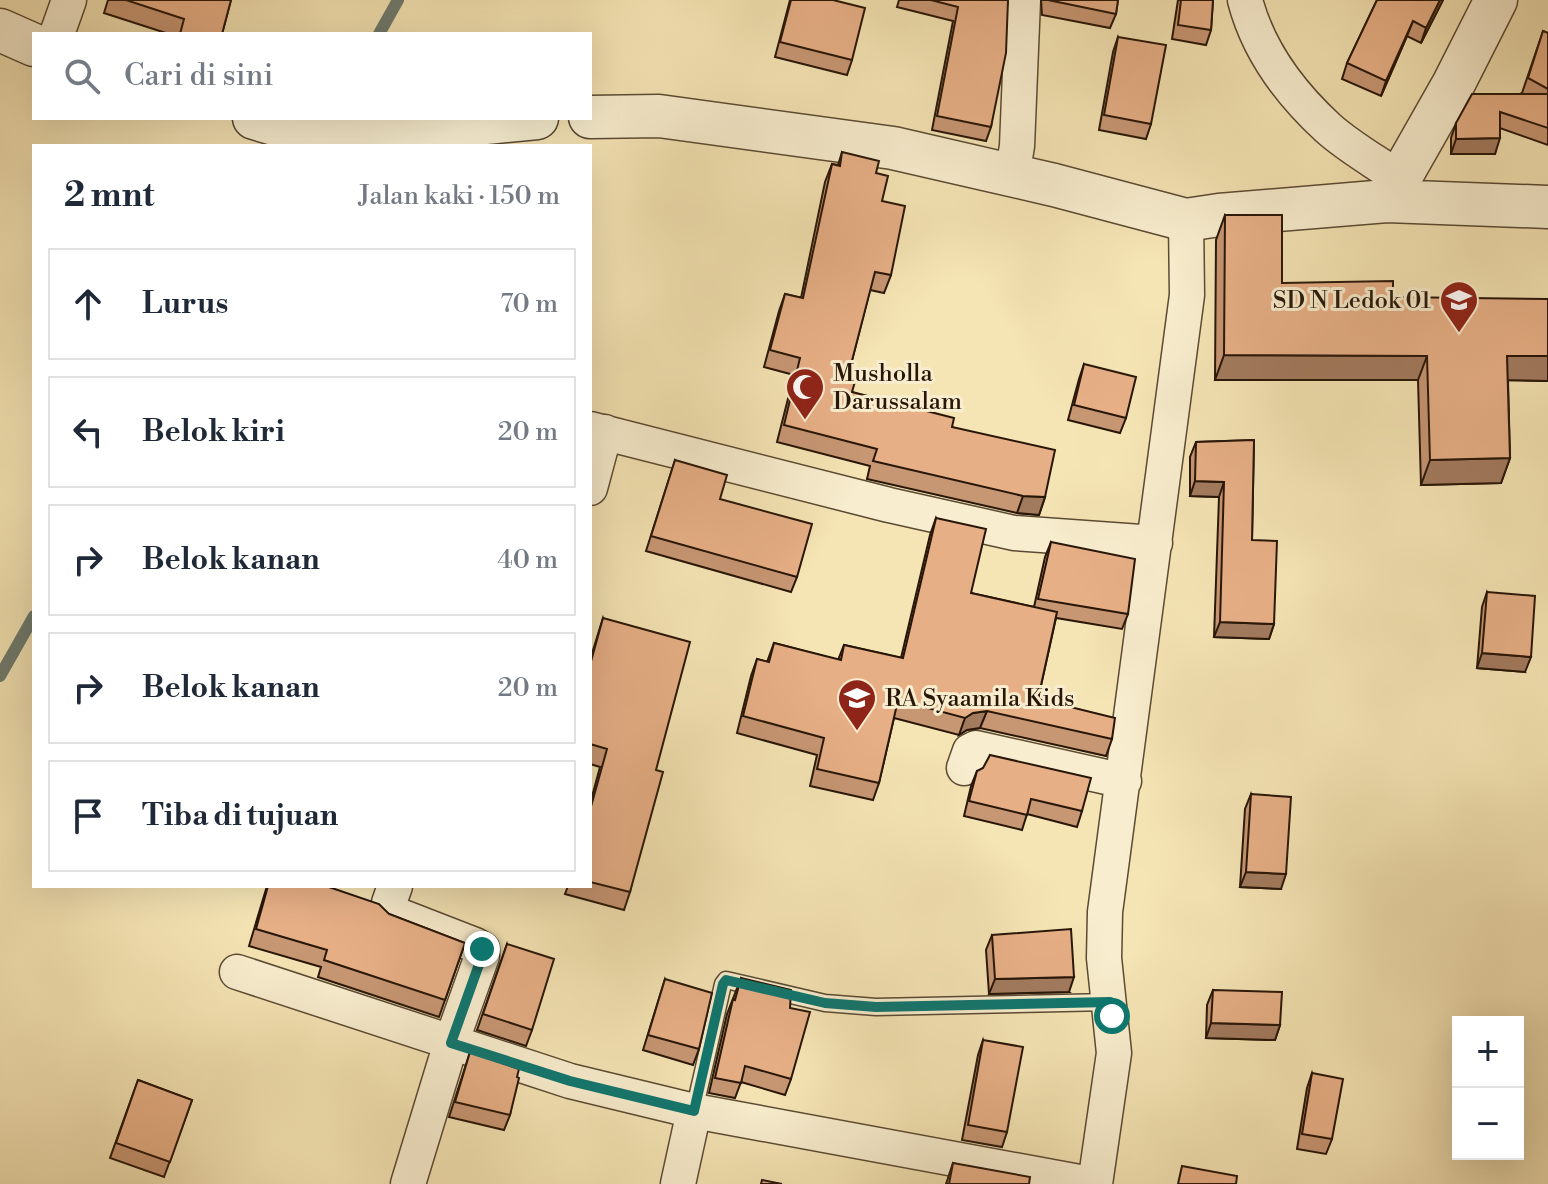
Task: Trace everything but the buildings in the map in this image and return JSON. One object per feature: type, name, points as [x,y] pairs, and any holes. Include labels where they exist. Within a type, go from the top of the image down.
[{"type":"street","points":[[58,32],[69,0]]},
{"type":"street","points":[[1012,176],[1017,146],[1023,0]]},
{"type":"street","points":[[1245,0],[1271,59],[1298,97],[1393,190]]},
{"type":"street","points":[[1393,190],[1454,83],[1496,0]]},
{"type":"street","points":[[0,30],[32,44]]},
{"type":"street","points":[[592,117],[659,116],[893,148],[1186,220],[1393,190],[1548,207]]},
{"type":"street","points":[[269,122],[405,131],[517,120]]},
{"type":"street","points":[[237,972],[570,1081],[694,1111],[1092,1184],[1114,1053],[1104,958],[1105,912],[1187,295],[1186,220]]},
{"type":"street","points":[[592,474],[598,430],[1014,533],[1155,543]]},
{"type":"street","points":[[964,768],[970,751],[976,748],[1124,781]]},
{"type":"street","points":[[394,888],[389,903],[390,912],[482,949],[408,1184]]},
{"type":"street","points":[[678,1184],[694,1111]]},
{"type":"lane","points":[[694,1111],[726,980],[825,1003],[876,1007],[1110,1002]]},
{"type":"waterway","points":[[380,32],[398,0]]},
{"type":"waterway","points":[[0,676],[32,620]]},
{"type":"place","name":"SD N Ledok 01","points":[[1459,334]]},
{"type":"place","name":"Musholla Darussalam","points":[[805,421]]},
{"type":"place","name":"RA Syaamila Kids","points":[[857,732]]},
{"type":"route","points":[[482,949],[451,1043],[570,1081],[694,1111],[723,984],[730,979],[825,1003],[876,1007],[1110,1002],[1112,1016]]}]
